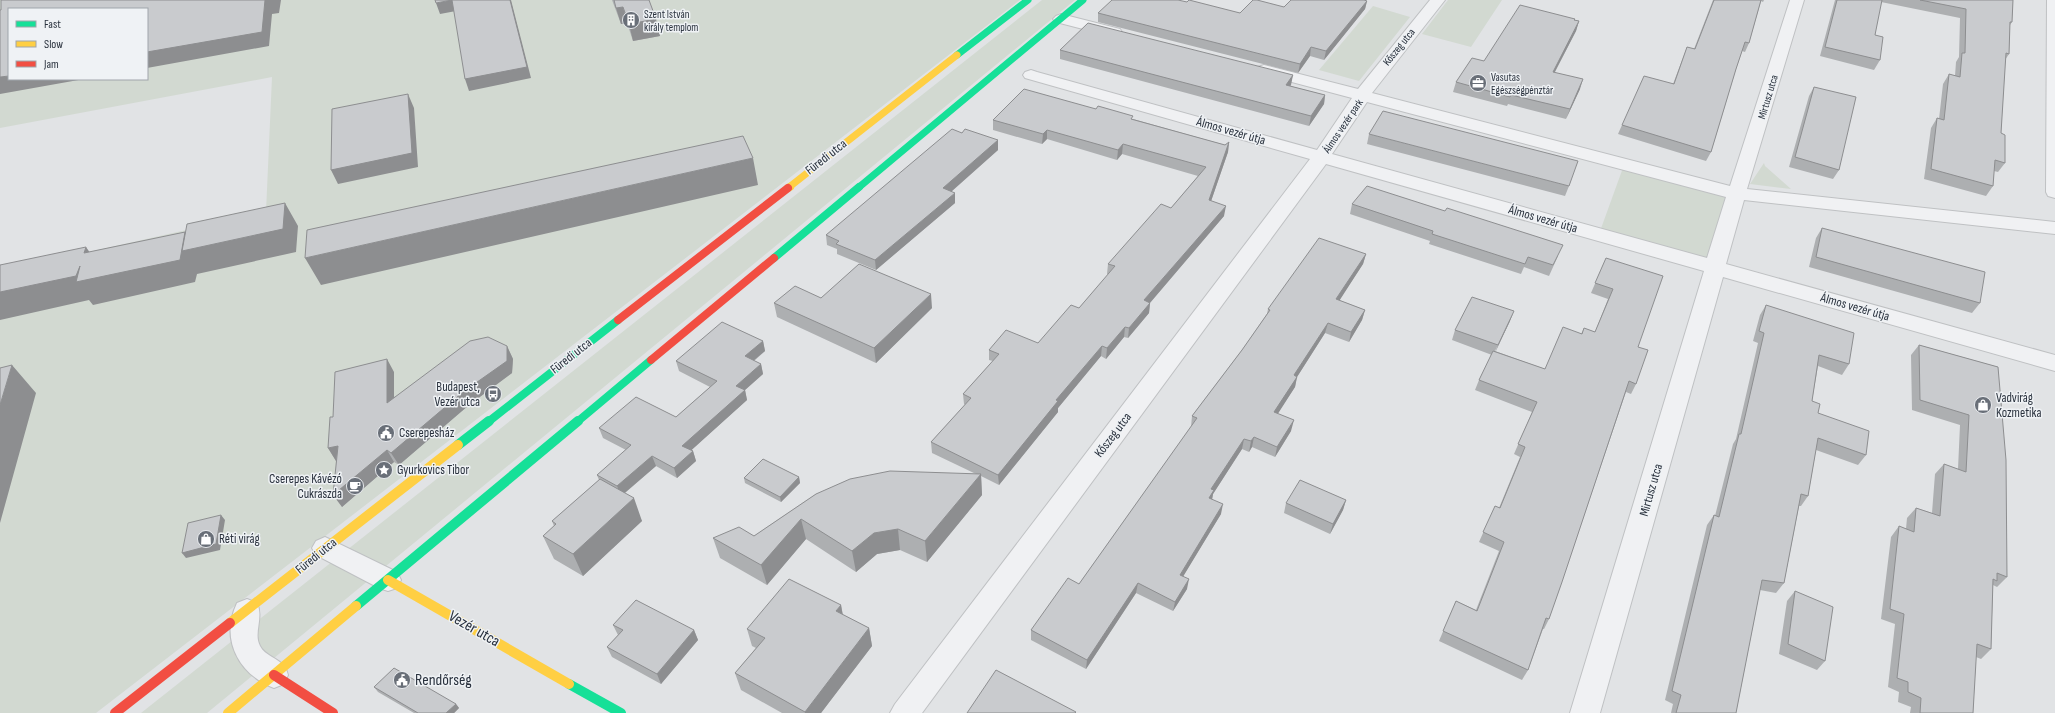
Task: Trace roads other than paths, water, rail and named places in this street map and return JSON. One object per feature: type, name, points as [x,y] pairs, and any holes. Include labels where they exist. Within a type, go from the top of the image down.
[{"type":"main road","name":"Füredi utca","points":[[115,713],[1028,0]]},
{"type":"main road","points":[[228,713],[1083,0]]},
{"type":"main road","name":"Vezér utca","points":[[388,580],[621,713]]},
{"type":"main road","points":[[274,675],[333,713]]},
{"type":"street","name":"Kőszeg utca","points":[[1363,96],[1370,84],[1438,0]]},
{"type":"street","name":"Mirtusz utca","points":[[1738,194],[1797,0]]},
{"type":"street","points":[[2054,0],[2055,192]]},
{"type":"street","points":[[1061,18],[1130,36]]},
{"type":"street","points":[[1253,68],[1738,194],[2055,228]]},
{"type":"street","name":"Álmos vezér útja","points":[[1031,75],[2055,363]]},
{"type":"street","name":"Álmos vezér park","points":[[1322,156],[1363,96]]},
{"type":"street","name":"Kőszeg utca","points":[[905,713],[1322,156]]},
{"type":"street","points":[[1716,268],[1718,254],[1738,194]]},
{"type":"street","name":"Mirtusz utca","points":[[1585,713],[1716,268]]},
{"type":"street","name":"Vezér utca","points":[[325,548],[388,580]]},
{"type":"street","points":[[247,611],[243,634],[245,649],[259,666],[274,675]]},
{"type":"place","name":"Szent István király templom","points":[[631,20]]},
{"type":"place","name":"Vasutas Egészségpénztár","points":[[1478,83]]},
{"type":"place","name":"Budapest, Vezér utca","points":[[493,394]]},
{"type":"place","name":"Vadvirág Kozmetika","points":[[1983,405]]},
{"type":"place","name":"Cserepesház","points":[[386,433]]},
{"type":"place","name":"Gyurkovics Tibor","points":[[384,470]]},
{"type":"place","name":"Cserepes Kávézó Cukrászda","points":[[355,486]]},
{"type":"place","name":"Réti virág","points":[[206,539]]},
{"type":"place","name":"Rendőrség","points":[[402,680]]}]
